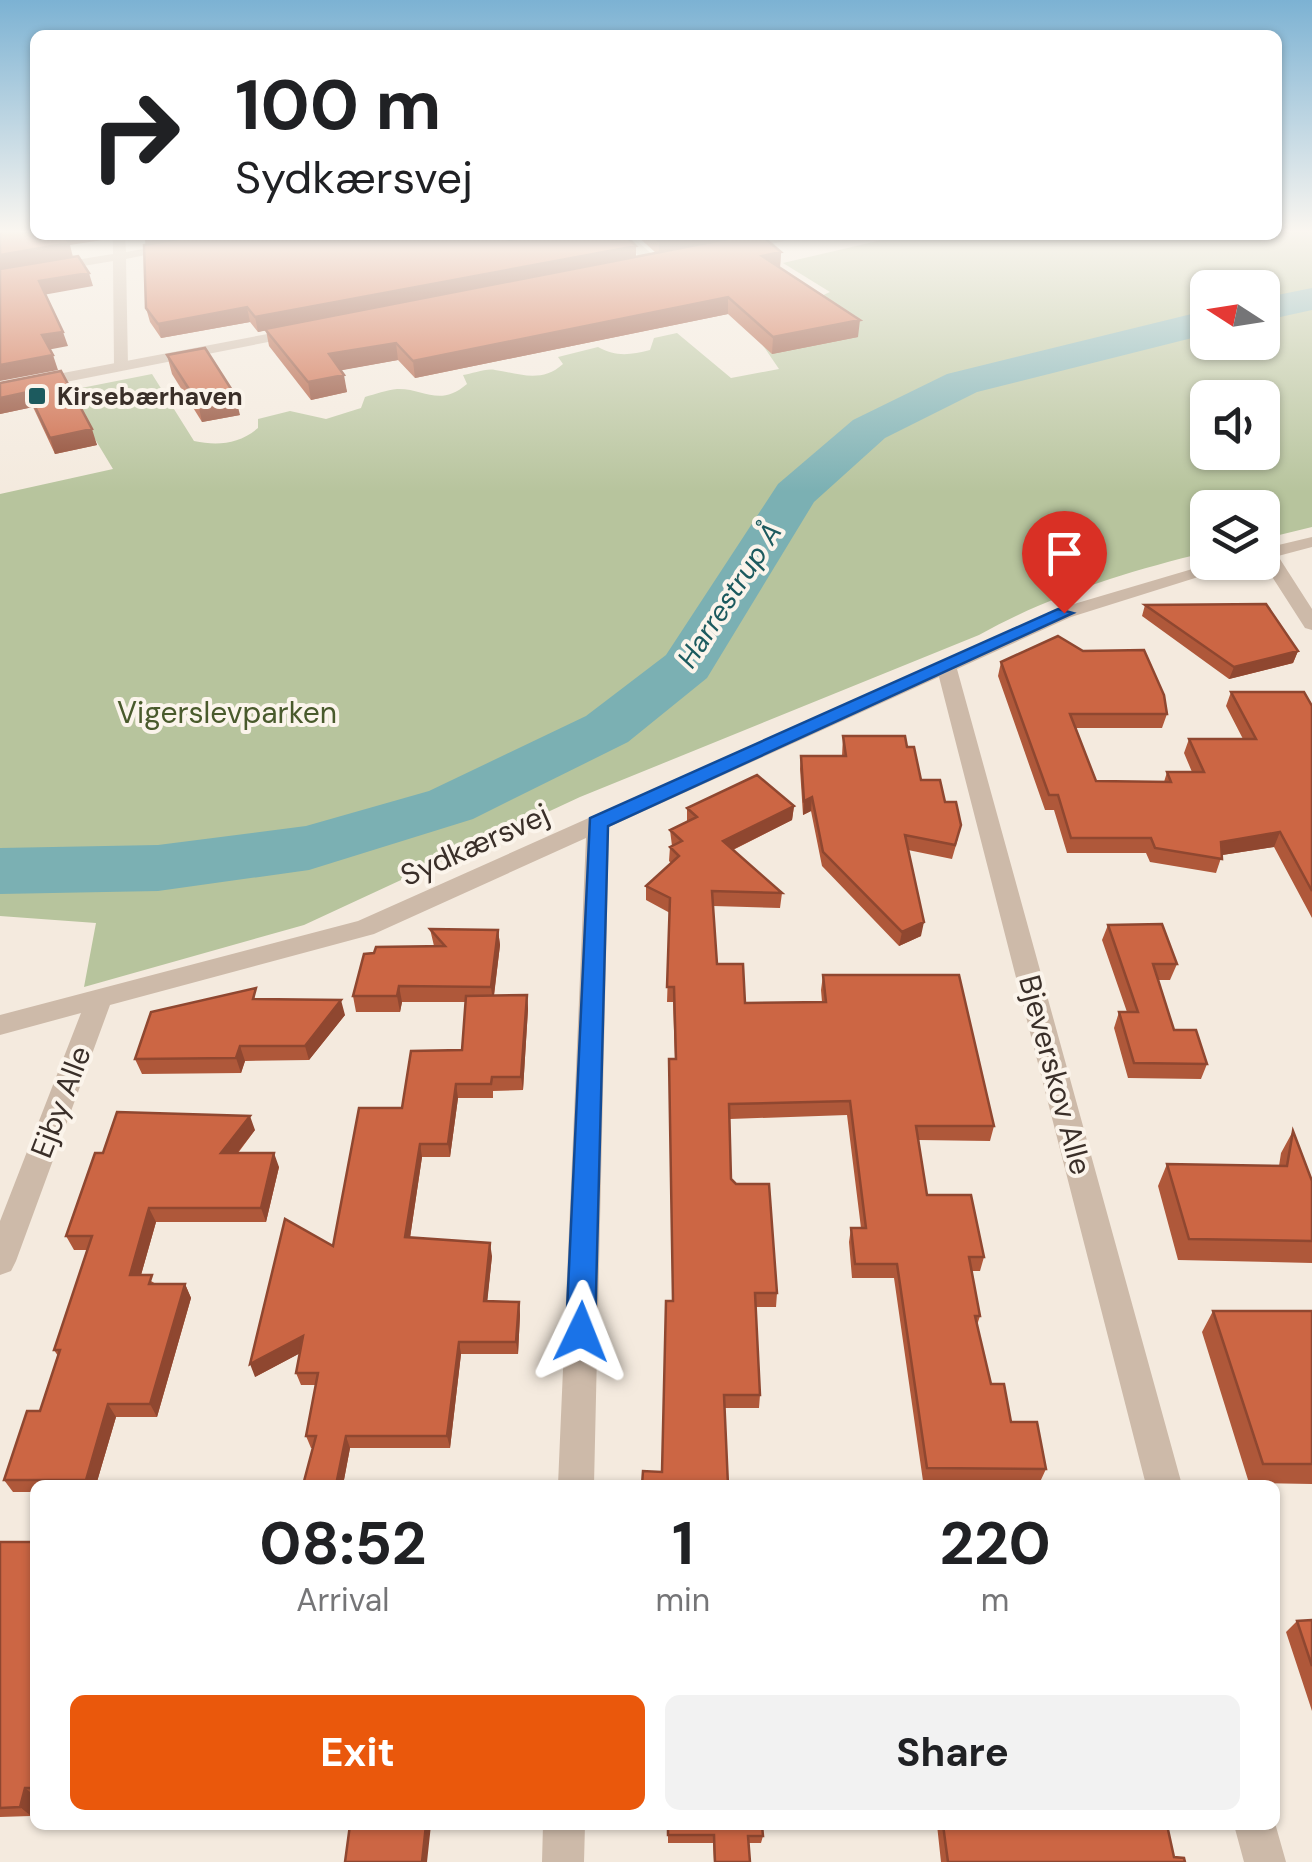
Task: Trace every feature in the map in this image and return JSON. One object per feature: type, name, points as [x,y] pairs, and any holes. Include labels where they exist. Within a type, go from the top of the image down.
[{"type":"street","points":[[120,318],[121,366]]},
{"type":"street","points":[[0,390],[309,330]]},
{"type":"street","points":[[1280,550],[1312,542]]},
{"type":"street","name":"Sydkærsvej","points":[[0,1025],[365,928],[1064,613],[1190,576]]},
{"type":"street","points":[[1280,576],[1312,624]]},
{"type":"street","name":"Bjeverskov Alle","points":[[946,666],[1163,1480]]},
{"type":"street","points":[[576,1480],[598,822]]},
{"type":"street","name":"Ejby Alle","points":[[0,1262],[100,998]]},
{"type":"street","points":[[563,1862],[564,1830]]},
{"type":"street","points":[[1256,1830],[1265,1862]]},
{"type":"green space","name":"Vigerslevparken","points":[[773,318],[1190,318],[1190,360],[1280,360],[1280,318],[1312,318],[1312,527],[1280,535],[1280,490],[1190,490],[1190,557],[1062,596],[979,635],[580,797],[304,925],[84,987],[96,923],[0,916],[0,494],[113,469],[66,391],[152,374],[194,441],[220,443],[251,433],[258,428],[258,419],[290,411],[326,419],[361,408],[365,397],[389,390],[448,395],[467,384],[463,375],[491,370],[546,374],[563,364],[558,357],[598,347],[617,354],[643,352],[650,350],[654,338],[677,333],[731,378],[779,369],[751,328]]},
{"type":"building","points":[[0,318],[56,318],[63,332],[42,335],[53,355],[0,365]]},
{"type":"building","points":[[153,318],[190,318],[158,324]]},
{"type":"building","points":[[322,318],[625,318],[413,361],[396,343],[329,354],[344,375],[308,382],[265,329]]},
{"type":"building","points":[[752,318],[860,320],[773,337]]},
{"type":"building","points":[[205,348],[235,395],[198,403],[167,355]]},
{"type":"building","points":[[61,371],[92,429],[50,438],[28,392],[0,398],[0,383]]},
{"type":"building","points":[[1266,604],[1298,651],[1234,667],[1145,605]]},
{"type":"building","points":[[1058,636],[1083,651],[1144,650],[1164,695],[1167,714],[1070,714],[1096,781],[1171,782],[1167,772],[1204,772],[1189,739],[1256,739],[1231,692],[1304,692],[1312,706],[1312,891],[1280,832],[1221,842],[1222,859],[1155,848],[1151,838],[1071,838],[1058,795],[1049,795],[1001,662]]},
{"type":"building","points":[[843,736],[905,736],[907,747],[914,747],[921,780],[940,780],[945,802],[956,802],[961,825],[955,845],[905,835],[924,922],[902,932],[823,852],[812,797],[804,801],[801,756],[846,756]]},
{"type":"building","points":[[757,775],[794,806],[723,841],[782,893],[712,891],[717,964],[743,964],[745,1003],[826,1002],[823,975],[959,975],[994,1126],[916,1126],[927,1195],[971,1195],[984,1257],[969,1257],[980,1316],[975,1316],[991,1384],[1004,1384],[1011,1422],[1037,1422],[1046,1469],[927,1468],[897,1264],[855,1264],[851,1228],[866,1228],[850,1101],[729,1104],[731,1179],[736,1184],[769,1184],[777,1293],[755,1293],[760,1395],[724,1395],[728,1480],[642,1480],[643,1471],[662,1472],[666,1301],[673,1301],[669,1059],[676,1059],[674,987],[667,987],[670,898],[646,886],[679,856],[670,847],[682,841],[670,830],[697,817],[687,808]]},
{"type":"building","points":[[1162,924],[1177,964],[1153,964],[1174,1030],[1196,1030],[1207,1064],[1134,1063],[1119,1012],[1138,1012],[1108,925]]},
{"type":"building","points":[[430,929],[498,930],[491,987],[399,986],[397,996],[353,996],[364,954],[374,953],[376,947],[445,946]]},
{"type":"building","points":[[256,988],[253,999],[341,1000],[305,1046],[240,1046],[236,1058],[135,1059],[151,1012]]},
{"type":"building","points":[[527,995],[521,1077],[492,1077],[491,1084],[456,1084],[448,1144],[420,1144],[405,1237],[490,1243],[484,1301],[519,1302],[516,1342],[459,1342],[447,1436],[346,1436],[337,1480],[304,1480],[316,1436],[306,1436],[318,1373],[296,1373],[303,1336],[250,1364],[285,1219],[333,1246],[359,1108],[402,1108],[411,1051],[462,1050],[466,996]]},
{"type":"building","points":[[117,1112],[250,1116],[221,1153],[274,1153],[261,1208],[149,1208],[130,1275],[152,1275],[149,1284],[185,1284],[150,1404],[108,1404],[86,1480],[4,1480],[27,1411],[40,1411],[60,1350],[54,1350],[92,1236],[66,1236],[95,1153],[103,1153]]},
{"type":"building","points":[[1293,1131],[1312,1181],[1312,1241],[1189,1239],[1167,1164],[1287,1166]]},
{"type":"building","points":[[1213,1311],[1312,1311],[1312,1464],[1263,1464]]},
{"type":"building","points":[[0,1542],[30,1542],[30,1788],[25,1788],[20,1807],[0,1808]]},
{"type":"building","points":[[1312,1620],[1312,1666],[1297,1621]]},
{"type":"building","points":[[349,1830],[425,1830],[422,1862],[345,1862]]},
{"type":"building","points":[[668,1830],[762,1830],[763,1836],[748,1836],[750,1862],[715,1862],[714,1835],[668,1835]]},
{"type":"building","points":[[944,1830],[1168,1830],[1174,1857],[1184,1858],[1185,1862],[948,1862]]},
{"type":"waterway","name":"Harrestrup Å","points":[[0,871],[158,868],[309,848],[451,805],[607,729],[687,666],[795,494],[869,429],[962,383],[1190,326]]},
{"type":"place","name":"Kirsebærhaven","points":[[37,396]]},
{"type":"route","points":[[581,1332],[598,822],[1064,613]]}]
